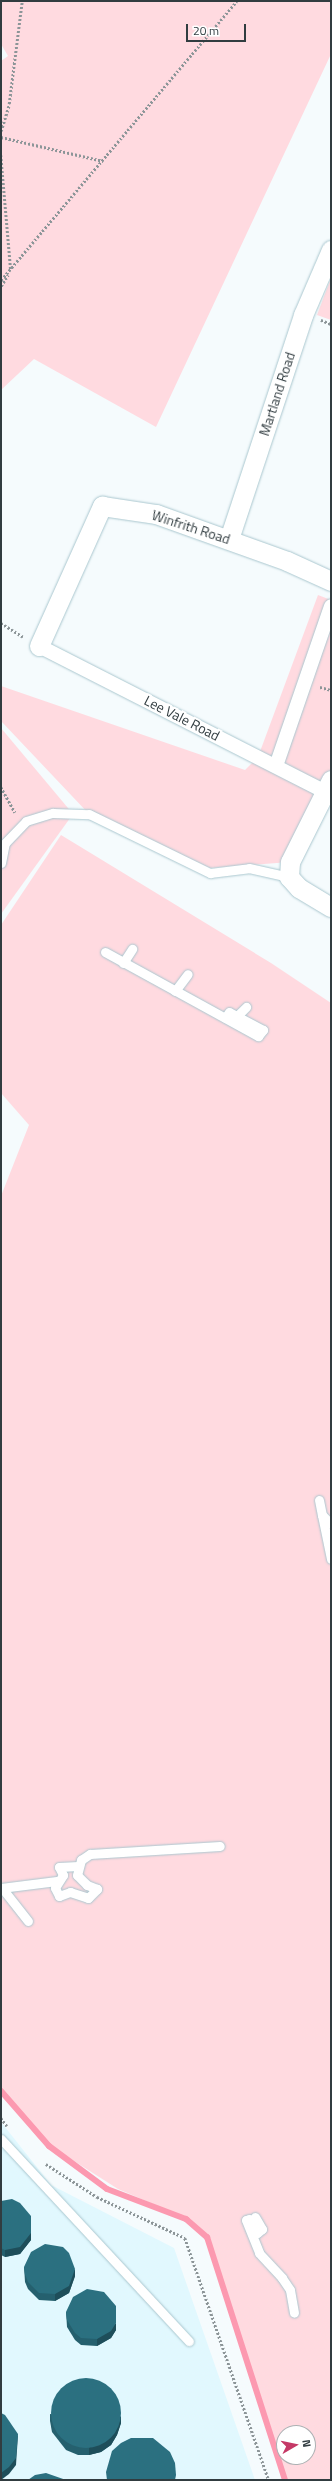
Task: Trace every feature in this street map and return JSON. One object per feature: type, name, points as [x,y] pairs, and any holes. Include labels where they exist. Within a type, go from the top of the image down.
[{"type":"street","name":"Martland Road","points":[[230,539],[304,315],[331,250]]},
{"type":"street","name":"Winfrith Road","points":[[39,646],[102,506],[156,514],[230,539],[331,581]]},
{"type":"street","points":[[276,766],[331,606]]},
{"type":"street","name":"Lee Vale Road","points":[[39,646],[276,766],[328,785],[290,862],[289,877]]},
{"type":"street","points":[[289,877],[299,888],[331,907]]},
{"type":"lane","points":[[1,863],[5,844],[26,821],[53,813],[89,814],[210,873],[249,868],[289,877]]},
{"type":"lane","points":[[123,962],[132,949]]},
{"type":"lane","points":[[105,952],[175,991],[258,1036],[263,1030],[229,1012],[225,1018]]},
{"type":"lane","points":[[175,991],[188,974]]},
{"type":"lane","points":[[237,1016],[246,1007]]},
{"type":"lane","points":[[319,1500],[331,1559]]},
{"type":"lane","points":[[322,1515],[331,1524]]},
{"type":"lane","points":[[78,1866],[59,1868],[63,1874],[57,1881],[55,1888],[59,1896],[70,1892],[88,1898],[97,1889],[81,1881],[77,1875],[78,1866],[81,1860],[90,1854],[220,1846]]},
{"type":"lane","points":[[1,1888],[57,1881]]},
{"type":"lane","points":[[1,1888],[28,1922]]},
{"type":"lane","points":[[1,2139],[189,2341]]},
{"type":"lane","points":[[255,2217],[262,2229],[257,2233],[249,2219],[246,2220],[259,2254],[290,2290],[294,2312]]},
{"type":"path","points":[[1,131],[9,104],[22,1]]},
{"type":"path","points":[[1,286],[12,270],[103,160],[237,1]]},
{"type":"path","points":[[1,136],[103,160]]},
{"type":"path","points":[[1,155],[12,270]]},
{"type":"path","points":[[1,280],[12,270]]},
{"type":"path","points":[[1,623],[39,646]]},
{"type":"path","points":[[1,2118],[11,2130]]},
{"type":"path","points":[[44,2162],[97,2197],[185,2238],[269,2480]]},
{"type":"shaded area","points":[[1,1],[331,1],[331,54],[156,427],[34,359],[1,390],[1,61],[8,56],[1,44]]},
{"type":"shaded area","points":[[331,278],[331,320],[317,315]]},
{"type":"shaded area","points":[[318,595],[331,600],[331,786],[290,862],[210,868],[89,814],[1,721],[1,686],[245,770],[258,757]]},
{"type":"shaded area","points":[[1,728],[73,814],[1,914]]},
{"type":"shaded area","points":[[61,835],[271,963],[331,1003],[331,2480],[287,2480],[282,2465],[316,2465],[316,2425],[276,2425],[276,2447],[205,2234],[179,2215],[118,2189],[38,2138],[1,2092],[1,1196],[29,1125],[1,1093],[1,925]]},
{"type":"shaded area","points":[[1,2122],[51,2185],[174,2248],[255,2480],[1,2480]]},
{"type":"building","points":[[12,2199],[20,2203],[31,2216],[31,2233],[20,2247],[5,2250],[1,2248],[1,2201]]},
{"type":"building","points":[[45,2244],[63,2247],[69,2253],[75,2269],[69,2286],[55,2294],[39,2293],[28,2282],[25,2274],[24,2267],[31,2252]]},
{"type":"building","points":[[87,2289],[104,2292],[116,2306],[116,2323],[111,2331],[97,2339],[81,2338],[75,2333],[67,2320],[66,2312],[73,2297]]},
{"type":"building","points":[[86,2378],[105,2384],[115,2394],[121,2413],[115,2432],[105,2442],[86,2448],[67,2442],[57,2432],[51,2413],[57,2394],[67,2384]]},
{"type":"building","points":[[1,2413],[5,2415],[18,2434],[16,2458],[9,2467],[1,2473]]},
{"type":"building","points":[[131,2438],[153,2438],[170,2452],[175,2463],[175,2480],[107,2480],[106,2472],[112,2451],[121,2443]]},
{"type":"building","points":[[46,2473],[66,2480],[28,2480],[35,2475]]},
{"type":"waterway","points":[[1,2091],[49,2146],[107,2189],[186,2219],[207,2237],[285,2480]]}]
